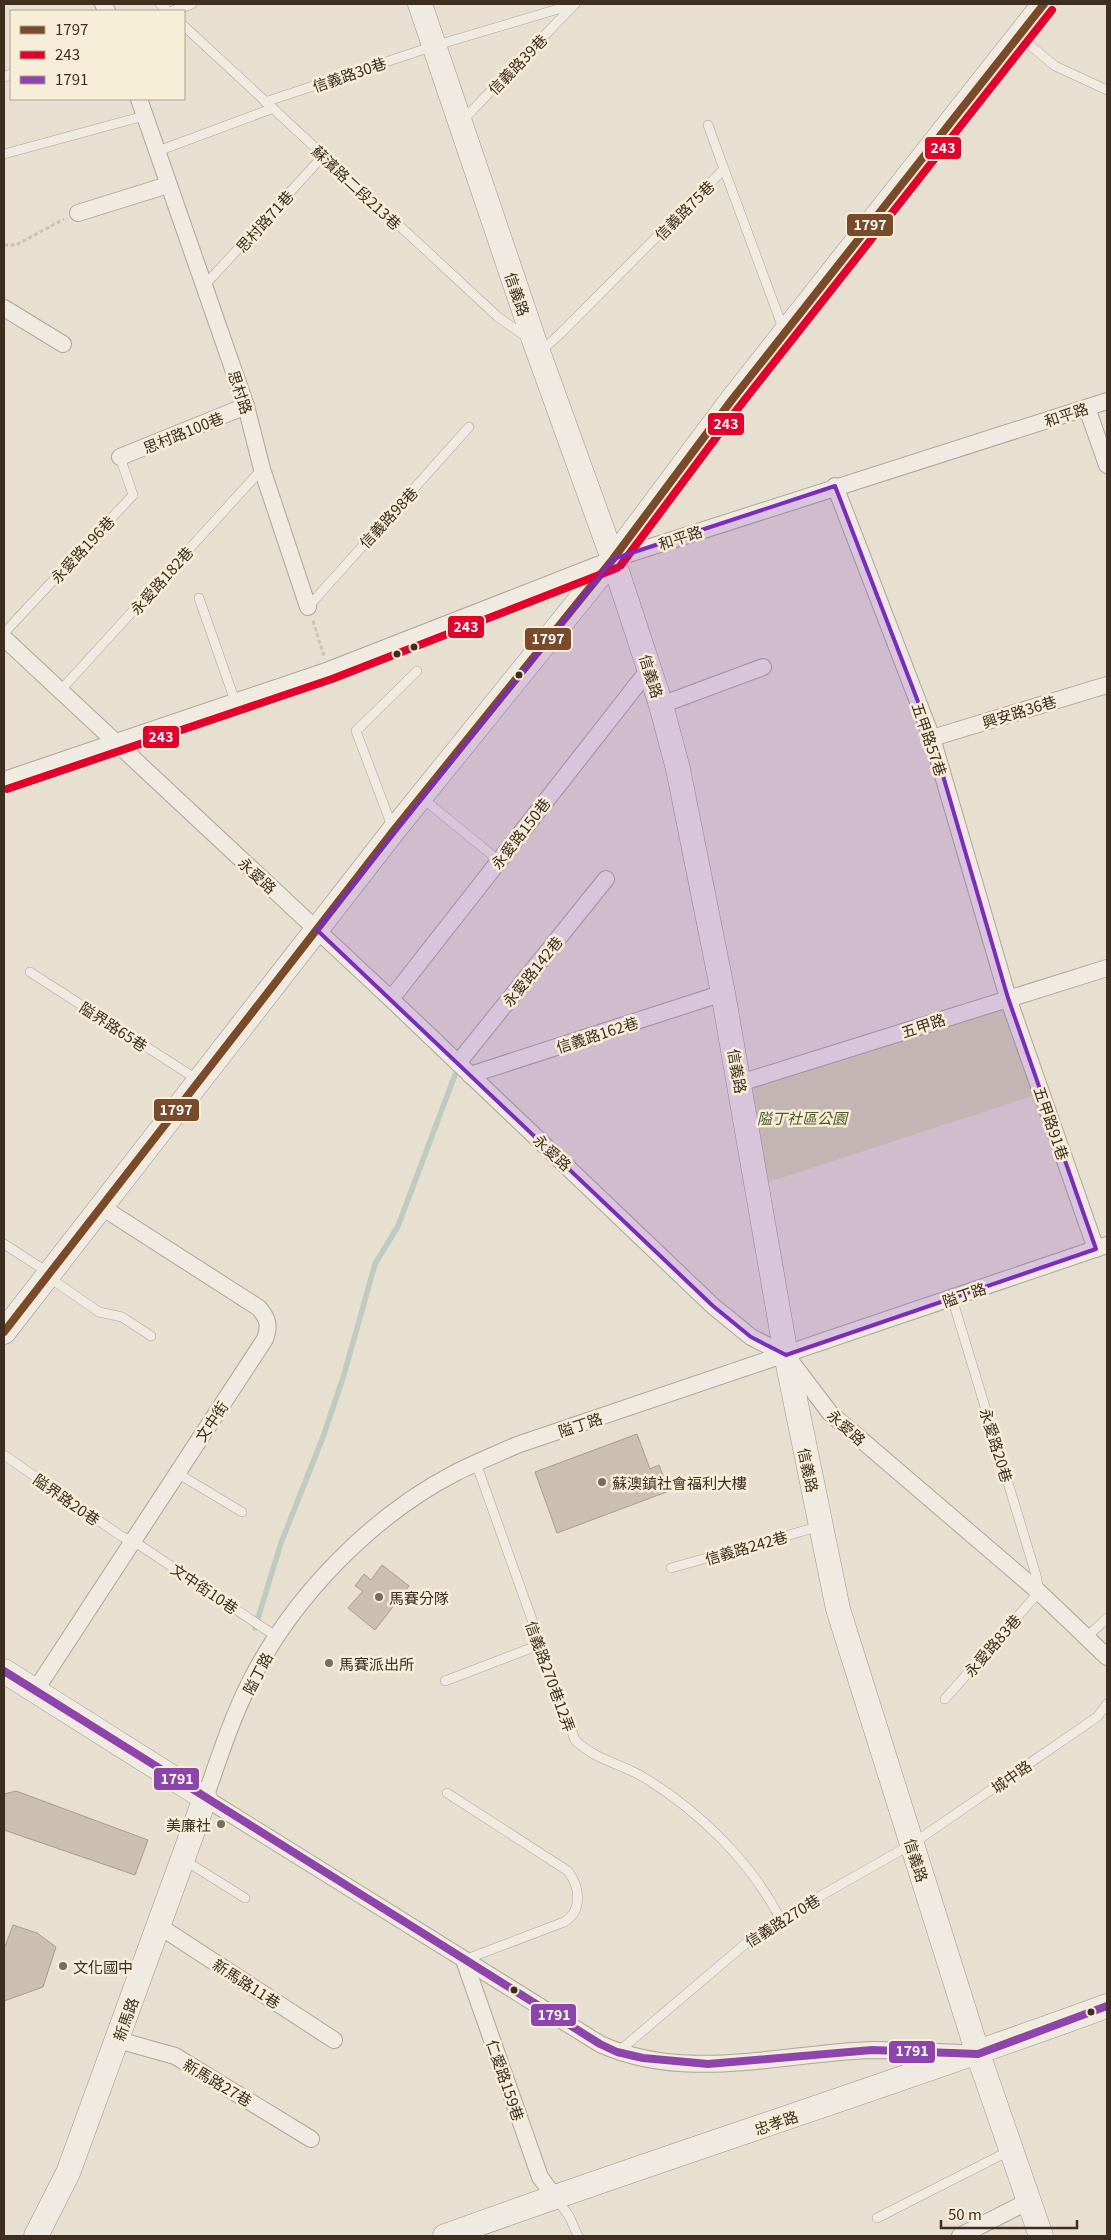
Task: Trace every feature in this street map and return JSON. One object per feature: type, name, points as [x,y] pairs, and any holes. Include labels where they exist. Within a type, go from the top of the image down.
[{"type":"street","name":"信義路","points":[[420,4],[537,348],[613,559],[661,705],[678,769],[723,993],[786,1355],[838,1609],[978,2054],[1041,2236]]},
{"type":"street","points":[[4,1332],[394,830],[613,559],[785,334],[1044,4]]},
{"type":"street","name":"思村路","points":[[138,100],[246,406],[262,469],[308,607]]},
{"type":"street","points":[[78,213],[168,185]]},
{"type":"street","points":[[4,308],[63,344]]},
{"type":"street","name":"和平路","points":[[6,777],[115,743],[235,700],[329,670],[613,559],[835,486],[1107,401]]},
{"type":"street","name":"思村路100巷","points":[[120,457],[246,406]]},
{"type":"street","points":[[1087,408],[1107,465]]},
{"type":"street","name":"五甲路57巷","points":[[835,486],[932,738],[1008,998]]},
{"type":"street","name":"永愛路","points":[[4,638],[391,998],[713,1306],[751,1337],[786,1355],[830,1413],[1039,1592],[1107,1657]]},
{"type":"street","points":[[661,705],[763,667]]},
{"type":"street","name":"永愛路150巷","points":[[391,998],[650,668]]},
{"type":"street","name":"興安路36巷","points":[[932,738],[1107,685]]},
{"type":"street","name":"永愛路142巷","points":[[458,1063],[606,879]]},
{"type":"street","name":"五甲路","points":[[740,1083],[1107,968]]},
{"type":"street","name":"信義路162巷","points":[[470,1075],[723,993]]},
{"type":"street","name":"五甲路91巷","points":[[1008,998],[1101,1247]]},
{"type":"street","name":"文中街","points":[[35,1691],[266,1339],[269,1328],[267,1318],[259,1308],[100,1206]]},
{"type":"street","name":"隘丁路","points":[[205,1798],[227,1734],[252,1678],[277,1637],[313,1588],[346,1553],[402,1506],[454,1474],[517,1444],[786,1355],[1101,1247]]},
{"type":"street","points":[[4,1671],[464,1960],[600,2044],[617,2052],[672,2063],[708,2064],[872,2050],[978,2054]]},
{"type":"street","name":"新馬路","points":[[36,2236],[68,2173],[184,1860],[205,1798]]},
{"type":"street","name":"新馬路11巷","points":[[159,1926],[334,2040]]},
{"type":"street","name":"仁愛路159巷","points":[[464,1960],[540,2177],[554,2196]]},
{"type":"street","name":"忠孝路","points":[[444,2236],[554,2196],[978,2054],[1107,2006]]},
{"type":"street","name":"新馬路27巷","points":[[118,2040],[175,2056],[311,2139]]},
{"type":"street","points":[[960,2236],[1029,2202]]},
{"type":"lane","points":[[175,10],[192,4]]},
{"type":"lane","name":"信義路30巷","points":[[158,152],[268,106],[434,46],[575,4]]},
{"type":"lane","name":"信義路39巷","points":[[460,124],[575,4]]},
{"type":"lane","name":"蘇濱路二段213巷","points":[[185,27],[268,106],[498,317],[537,348]]},
{"type":"lane","points":[[1019,36],[1055,66],[1107,90]]},
{"type":"lane","points":[[4,154],[144,116]]},
{"type":"lane","points":[[708,125],[724,169]]},
{"type":"lane","name":"思村路71巷","points":[[204,286],[324,156]]},
{"type":"lane","name":"信義路75巷","points":[[537,348],[560,334],[724,169],[785,334]]},
{"type":"lane","name":"信義路98巷","points":[[308,607],[469,428]]},
{"type":"lane","name":"永愛路196巷","points":[[4,633],[133,495],[120,457]]},
{"type":"lane","name":"永愛路182巷","points":[[60,691],[262,469]]},
{"type":"lane","points":[[199,598],[235,700]]},
{"type":"lane","points":[[394,830],[356,731],[417,671]]},
{"type":"lane","points":[[421,797],[498,860]]},
{"type":"lane","name":"隘界路65巷","points":[[30,972],[198,1080]]},
{"type":"lane","points":[[4,1244],[49,1273],[57,1283],[99,1312],[122,1317],[151,1336]]},
{"type":"lane","name":"永愛路20巷","points":[[952,1298],[1036,1575],[1039,1592]]},
{"type":"lane","name":"隘界路20巷","points":[[4,1455],[132,1542]]},
{"type":"lane","name":"信義路270巷12弄","points":[[476,1463],[539,1645],[575,1740],[598,1758],[643,1777],[681,1802],[752,1874],[767,1894],[780,1918]]},
{"type":"lane","points":[[177,1473],[242,1512]]},
{"type":"lane","name":"信義路242巷","points":[[671,1568],[821,1526]]},
{"type":"lane","name":"文中街10巷","points":[[132,1542],[277,1637]]},
{"type":"lane","name":"永愛路83巷","points":[[945,1699],[1039,1592]]},
{"type":"lane","points":[[1087,1638],[1107,1618]]},
{"type":"lane","points":[[445,1681],[539,1645]]},
{"type":"lane","name":"城中路","points":[[912,1844],[1097,1717],[1107,1704]]},
{"type":"lane","points":[[447,1793],[568,1871],[574,1880],[578,1898],[578,1908],[572,1918],[464,1960]]},
{"type":"lane","name":"信義路270巷","points":[[617,2052],[746,1940],[780,1918],[912,1844]]},
{"type":"lane","points":[[184,1860],[245,1898]]},
{"type":"lane","points":[[877,2218],[1011,2150]]},
{"type":"lane","points":[[554,2196],[569,2216],[578,2236]]},
{"type":"path","points":[[4,245],[16,245],[78,213]]},
{"type":"path","points":[[308,607],[329,670]]},
{"type":"highlighted area","points":[[835,486],[932,738],[1008,998],[1096,1249],[786,1355],[751,1337],[713,1306],[317,930],[613,559]]},
{"type":"green space","name":"隘丁社區公園","points":[[1008,998],[1042,1093],[757,1186],[740,1083]]},
{"type":"building","name":"蘇澳鎮社會福利大樓","points":[[637,1434],[650,1469],[659,1465],[669,1491],[557,1533],[535,1472]]},
{"type":"building","name":"馬賽分隊","points":[[382,1565],[409,1586],[375,1630],[348,1608],[363,1591],[355,1586],[364,1574],[371,1580]]},
{"type":"building","points":[[16,1791],[148,1840],[135,1875],[4,1830],[4,1794]]},
{"type":"building","points":[[13,1925],[37,1933],[56,1947],[43,1987],[4,2001],[4,1949]]},
{"type":"waterway","points":[[255,1628],[281,1543],[323,1437],[343,1378],[375,1264],[398,1226],[455,1075]]},
{"type":"transit line","name":"1797","points":[[4,1332],[394,830],[613,559],[731,401],[1044,4]]},
{"type":"transit line","name":"243","points":[[621,565],[739,407],[1052,10]]},
{"type":"transit line","name":"243","points":[[7,789],[332,679],[617,568]]},
{"type":"transit line","name":"1791","points":[[4,1671],[600,2044],[617,2052],[643,2058],[708,2064],[872,2050],[978,2054],[1107,2006]]},
{"type":"place","name":"蘇澳鎮社會福利大樓","points":[[602,1482]]},
{"type":"place","name":"馬賽分隊","points":[[379,1597]]},
{"type":"place","name":"馬賽派出所","points":[[329,1663]]},
{"type":"place","name":"美廉社","points":[[221,1824]]},
{"type":"place","name":"文化國中","points":[[63,1966]]}]
